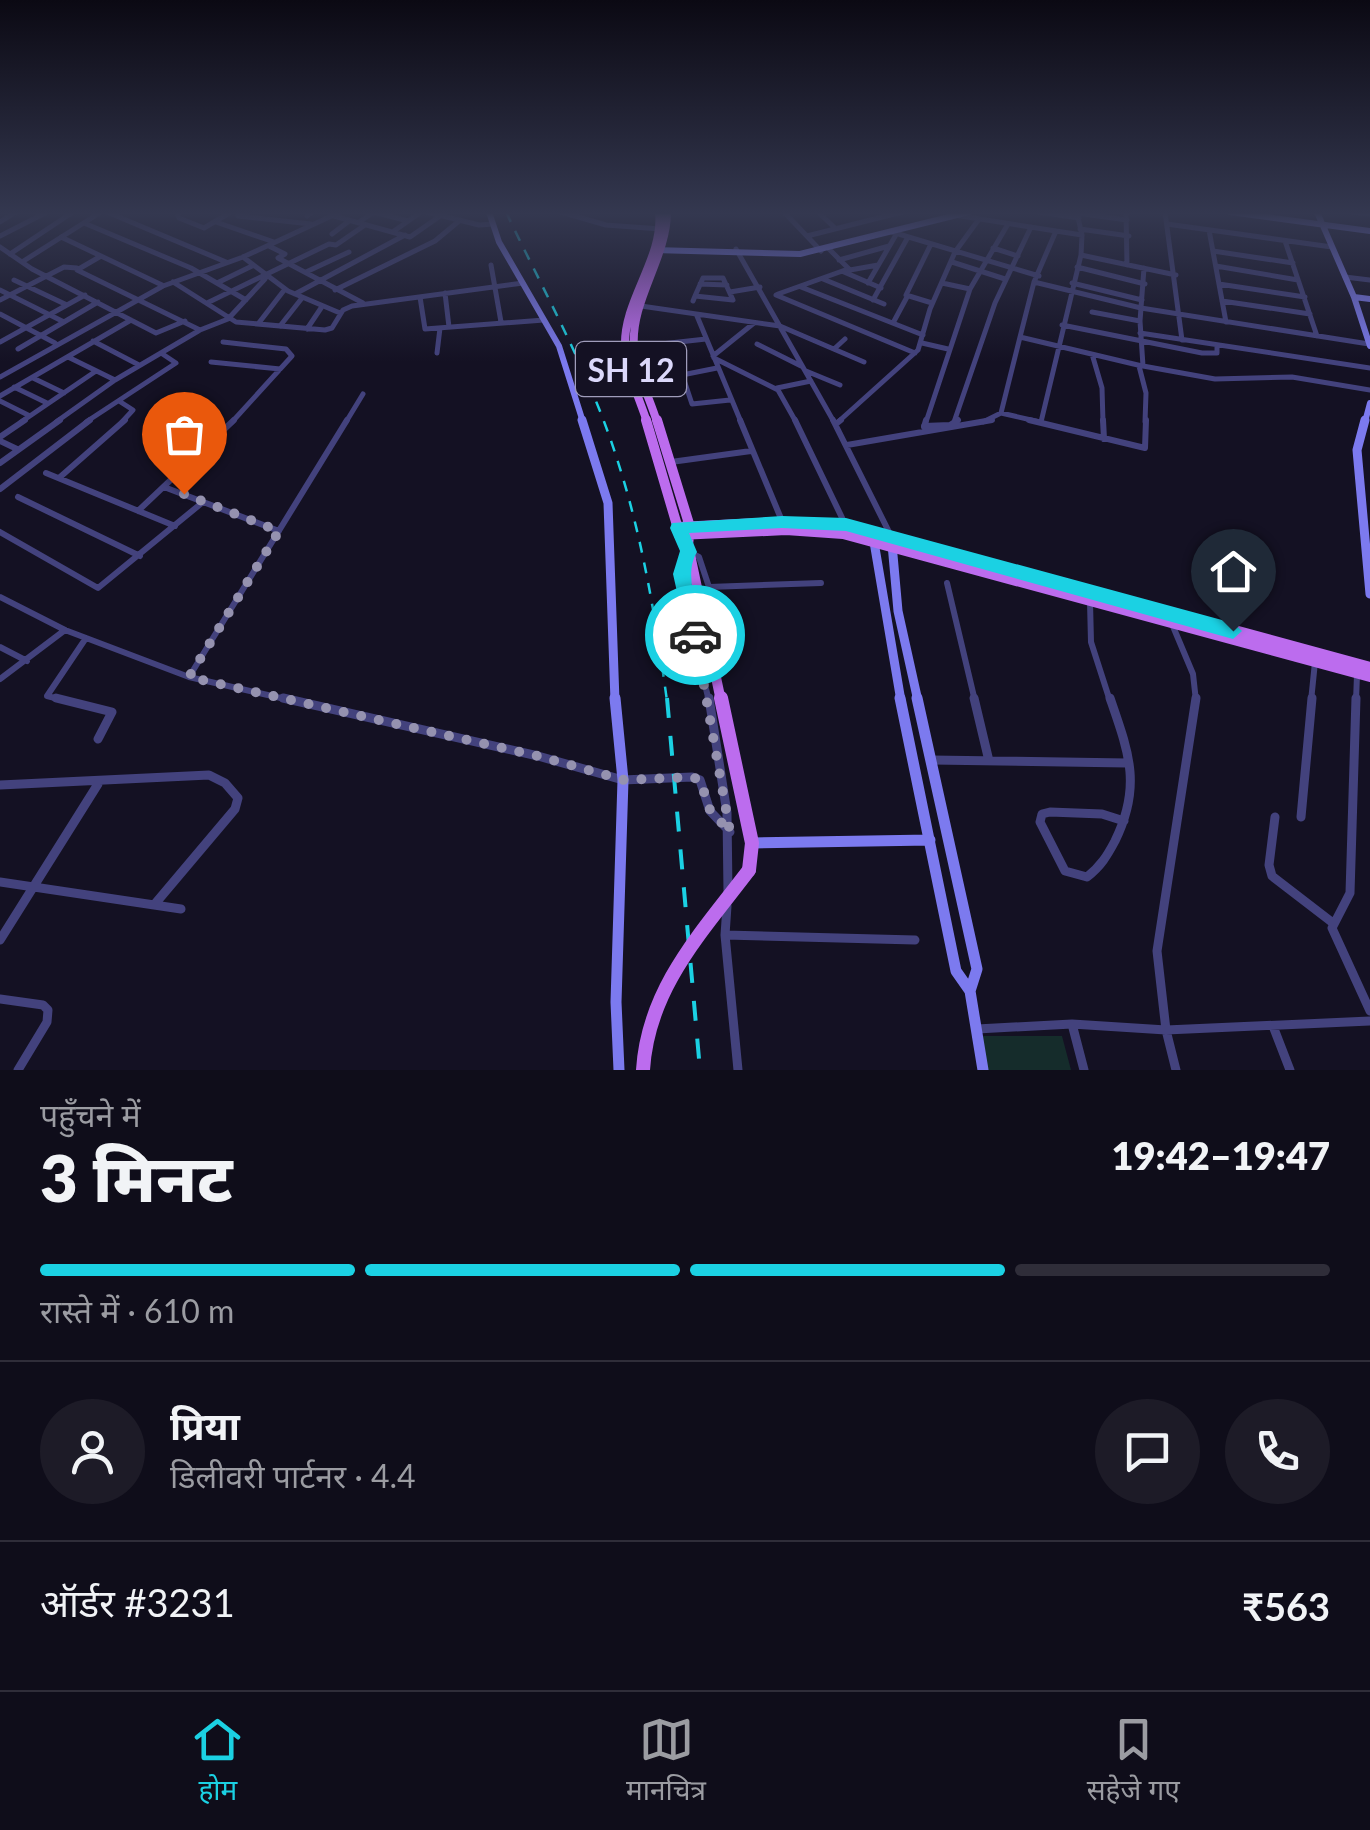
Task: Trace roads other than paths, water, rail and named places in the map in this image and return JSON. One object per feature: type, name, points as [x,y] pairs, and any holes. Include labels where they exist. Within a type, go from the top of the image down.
[{"type":"main road","name":"SH 12","points":[[653,262],[626,324],[625,348],[686,537]]},
{"type":"main road","name":"SH 12","points":[[655,262],[634,347],[670,463],[686,537]]},
{"type":"main road","points":[[1354,297],[1370,345]]},
{"type":"main road","points":[[686,537],[782,522],[846,524],[873,537]]},
{"type":"main road","points":[[686,537],[815,531],[873,537],[1370,666]]},
{"type":"main road","points":[[643,1070],[650,1017],[666,984],[749,870],[752,843],[686,537]]},
{"type":"main road","points":[[892,542],[1090,602],[1370,677]]},
{"type":"street","points":[[22,262],[159,334],[184,321]]},
{"type":"street","points":[[78,268],[90,262]]},
{"type":"street","points":[[113,262],[163,286]]},
{"type":"street","points":[[176,262],[246,300]]},
{"type":"street","points":[[0,377],[163,286],[230,262]]},
{"type":"street","points":[[248,262],[263,277],[321,308],[340,313]]},
{"type":"street","points":[[285,262],[364,304]]},
{"type":"street","points":[[206,303],[292,262]]},
{"type":"street","points":[[305,273],[328,262]]},
{"type":"street","points":[[280,326],[298,296],[356,262]]},
{"type":"street","points":[[336,290],[392,262]]},
{"type":"street","points":[[508,262],[559,346],[608,504],[614,699],[624,780],[616,1002],[618,1070]]},
{"type":"street","points":[[744,262],[848,446],[892,542],[898,611],[977,970],[970,992]]},
{"type":"street","points":[[840,262],[845,270],[881,288]]},
{"type":"street","points":[[868,283],[880,262]]},
{"type":"street","points":[[873,300],[895,262]]},
{"type":"street","points":[[892,323],[923,262]]},
{"type":"street","points":[[836,424],[896,366],[916,353],[932,304],[952,262],[1005,279]]},
{"type":"street","points":[[923,430],[948,349],[983,262]]},
{"type":"street","points":[[991,262],[1037,279],[1180,314],[1370,345]]},
{"type":"street","points":[[848,446],[958,420],[1005,279],[1015,262]]},
{"type":"street","points":[[1001,413],[1044,262]]},
{"type":"street","points":[[1041,423],[1079,262]]},
{"type":"street","points":[[1113,262],[1176,275]]},
{"type":"street","points":[[1174,262],[1182,340]]},
{"type":"street","points":[[1215,262],[1226,322]]},
{"type":"street","points":[[1286,262],[1293,263],[1317,336]]},
{"type":"street","points":[[1338,262],[1354,297],[1370,299]]},
{"type":"street","points":[[491,265],[502,322]]},
{"type":"street","points":[[766,298],[845,270],[878,265]]},
{"type":"street","points":[[0,300],[66,266],[78,268],[90,278],[200,330]]},
{"type":"street","points":[[216,283],[252,266]]},
{"type":"street","points":[[1216,266],[1299,280]]},
{"type":"street","points":[[1077,267],[1145,284]]},
{"type":"street","points":[[923,430],[980,425],[1001,413],[1136,448],[1148,445],[1140,333],[1144,268]]},
{"type":"street","points":[[718,276],[728,288],[730,301],[694,298],[704,277],[718,276]]},
{"type":"street","points":[[0,462],[115,380],[200,330],[228,319],[263,277]]},
{"type":"street","points":[[1345,277],[1370,280]]},
{"type":"street","points":[[822,279],[884,304]]},
{"type":"street","points":[[14,280],[67,305]]},
{"type":"street","points":[[173,282],[228,319],[329,330],[348,306],[522,284]]},
{"type":"street","points":[[942,283],[970,289]]},
{"type":"street","points":[[1219,284],[1306,297]]},
{"type":"street","points":[[728,288],[760,287]]},
{"type":"street","points":[[800,287],[948,349]]},
{"type":"street","points":[[257,325],[285,289]]},
{"type":"street","points":[[0,290],[64,322]]},
{"type":"street","points":[[445,293],[449,327]]},
{"type":"street","points":[[0,342],[85,295]]},
{"type":"street","points":[[776,295],[916,353]]},
{"type":"street","points":[[420,296],[422,328],[544,320]]},
{"type":"street","points":[[907,296],[932,304]]},
{"type":"street","points":[[1222,301],[1310,314]]},
{"type":"street","points":[[18,349],[98,302]]},
{"type":"street","points":[[642,306],[780,326],[864,362]]},
{"type":"street","points":[[307,329],[321,308]]},
{"type":"street","points":[[1092,312],[1140,321]]},
{"type":"street","points":[[0,314],[56,343]]},
{"type":"street","points":[[696,314],[782,522]]},
{"type":"street","points":[[31,416],[0,398],[132,320]]},
{"type":"street","points":[[713,356],[754,322]]},
{"type":"street","points":[[1062,325],[1141,344],[1212,354],[1219,352],[1217,345]]},
{"type":"street","points":[[436,353],[440,328]]},
{"type":"street","points":[[1140,333],[1370,368]]},
{"type":"street","points":[[1020,337],[1215,379],[1282,376],[1370,390]]},
{"type":"street","points":[[634,347],[706,339]]},
{"type":"street","points":[[834,349],[844,339]]},
{"type":"street","points":[[92,341],[139,365]]},
{"type":"street","points":[[138,511],[292,356],[289,350],[223,342]]},
{"type":"street","points":[[672,344],[694,405],[730,400]]},
{"type":"street","points":[[757,344],[840,385]]},
{"type":"street","points":[[0,489],[176,363],[161,352]]},
{"type":"street","points":[[1092,354],[1102,388],[1104,439]]},
{"type":"street","points":[[66,356],[115,380]]},
{"type":"street","points":[[713,356],[776,388],[816,457],[846,524]]},
{"type":"street","points":[[1300,358],[1311,380]]},
{"type":"street","points":[[210,362],[281,370]]},
{"type":"street","points":[[682,375],[718,368]]},
{"type":"street","points":[[17,450],[0,439],[96,371]]},
{"type":"street","points":[[32,377],[64,393]]},
{"type":"street","points":[[776,388],[811,381]]},
{"type":"street","points":[[14,387],[48,404]]},
{"type":"street","points":[[189,677],[363,394]]},
{"type":"street","points":[[59,478],[127,418],[132,410],[118,401]]},
{"type":"street","points":[[1370,404],[1358,450],[1370,594]]},
{"type":"street","points":[[670,463],[750,452]]},
{"type":"street","points":[[46,472],[174,526]]},
{"type":"street","points":[[164,487],[279,531]]},
{"type":"street","points":[[18,497],[140,556]]},
{"type":"street","points":[[0,532],[98,588],[203,502]]},
{"type":"street","points":[[686,537],[709,587],[821,584]]},
{"type":"street","points":[[686,537],[682,574],[710,708],[730,832],[725,935],[738,1070]]},
{"type":"street","points":[[873,537],[896,676],[955,962],[970,992],[983,1070]]},
{"type":"street","points":[[947,583],[989,761]]},
{"type":"street","points":[[0,597],[65,630],[189,677],[538,756],[624,780],[700,780],[710,810],[730,832]]},
{"type":"street","points":[[1090,602],[1090,638],[1127,762],[1132,800],[1124,822],[1102,866],[1087,878],[1078,878],[1058,862],[1040,822],[1042,814],[1050,812],[1102,814],[1124,822]]},
{"type":"street","points":[[1172,624],[1198,694],[1157,951],[1166,1030],[1176,1070]]},
{"type":"street","points":[[0,679],[65,630]]},
{"type":"street","points":[[86,638],[47,696],[112,712],[98,739]]},
{"type":"street","points":[[0,646],[27,661]]},
{"type":"street","points":[[1302,818],[1315,662]]},
{"type":"street","points":[[1357,674],[1350,892],[1333,924],[1336,944],[1370,1011]]},
{"type":"street","points":[[931,760],[1127,762]]},
{"type":"street","points":[[0,786],[209,775],[225,783],[238,798],[225,822],[154,906]]},
{"type":"street","points":[[0,940],[98,783]]},
{"type":"street","points":[[1276,817],[1272,876],[1333,924]]},
{"type":"street","points":[[752,843],[930,840]]},
{"type":"street","points":[[0,882],[181,910]]},
{"type":"street","points":[[725,935],[916,940]]},
{"type":"street","points":[[0,999],[43,1005],[48,1010],[47,1022],[18,1070]]},
{"type":"street","points":[[976,1029],[1072,1024],[1166,1030],[1370,1021]]},
{"type":"street","points":[[1072,1024],[1084,1070]]},
{"type":"street","points":[[1274,1026],[1290,1070]]},
{"type":"railway","points":[[530,262],[581,366],[618,462],[648,581],[667,701]]},
{"type":"railway","points":[[667,698],[700,1070]]}]
